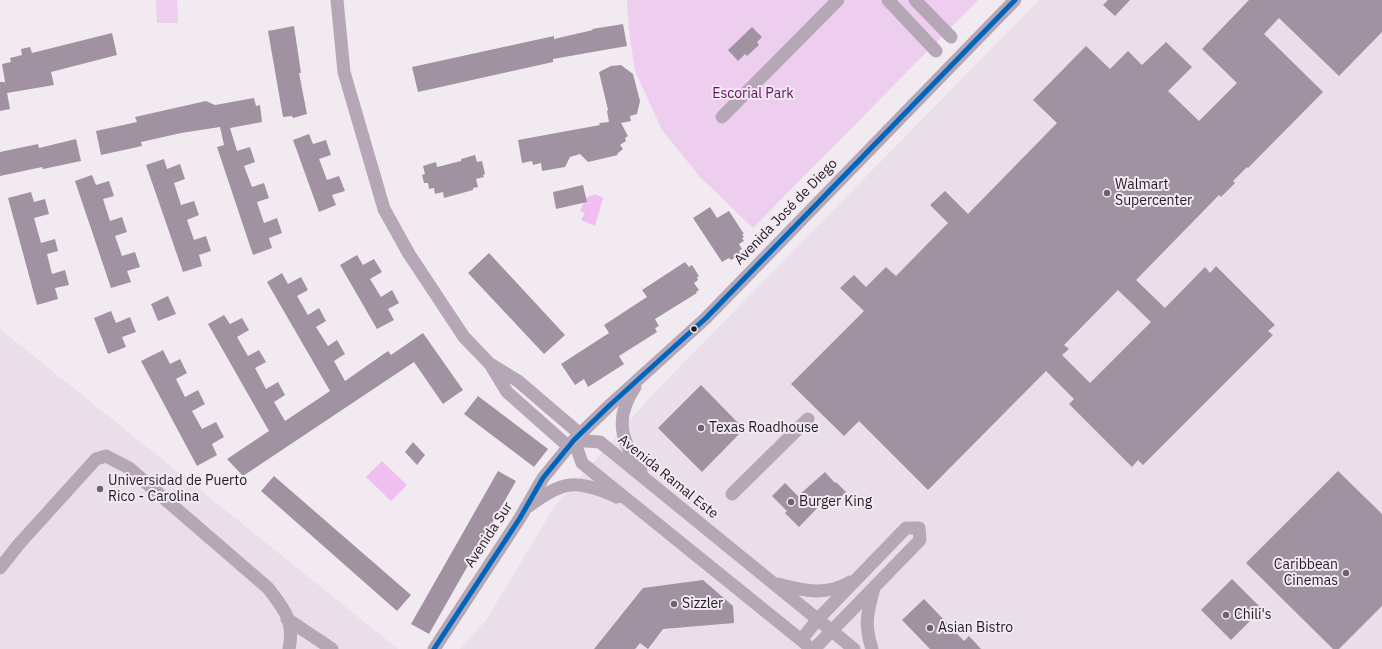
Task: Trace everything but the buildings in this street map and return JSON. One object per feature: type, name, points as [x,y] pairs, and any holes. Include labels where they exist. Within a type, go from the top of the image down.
[{"type":"street","points":[[337,0],[344,72],[384,209],[409,254],[464,337],[490,364],[518,381],[574,440],[582,463],[801,640],[813,649],[920,540],[919,528],[906,528],[818,619],[801,640]]},
{"type":"street","points":[[722,117],[838,0]]},
{"type":"street","points":[[888,0],[936,51]]},
{"type":"street","points":[[915,0],[951,36]]},
{"type":"street","name":"Avenida José de Diego","points":[[574,440],[706,318],[1015,0]]},
{"type":"street","points":[[644,375],[630,396],[624,410],[622,422],[628,450],[646,479]]},
{"type":"street","points":[[732,494],[808,419]]},
{"type":"street","name":"Avenida Ramal Este","points":[[574,440],[600,442],[775,583],[854,649]]},
{"type":"street","name":"Avenida Sur","points":[[434,649],[543,478],[574,440]]},
{"type":"street","points":[[0,568],[96,459],[106,456],[129,468],[268,588],[285,609],[291,634],[289,649]]},
{"type":"street","points":[[524,510],[546,493],[566,485],[582,484],[602,490],[637,507]]},
{"type":"street","points":[[775,583],[810,592],[827,591],[840,588],[859,577]]},
{"type":"street","points":[[872,649],[868,636],[867,616],[875,586]]},
{"type":"street","points":[[287,619],[332,649]]},
{"type":"shaded area","points":[[1039,0],[1382,0],[1382,649],[460,649],[486,620],[554,507],[653,394]]},
{"type":"shaded area","points":[[595,194],[603,198],[595,226],[581,220],[585,213],[580,211],[586,198]]},
{"type":"shaded area","name":"Universidad de Puerto Rico - Carolina","points":[[0,329],[398,649],[0,649]]},
{"type":"shaded area","points":[[382,461],[407,485],[391,501],[366,477]]},
{"type":"green space","points":[[156,0],[177,0],[178,23],[157,23]]},
{"type":"green space","name":"Escorial Park","points":[[627,0],[978,0],[753,228],[700,177],[662,130],[635,71],[629,31]]},
{"type":"transit line","points":[[434,649],[520,518],[543,478],[574,440],[610,405],[706,318],[1015,0]]},
{"type":"place","name":"Walmart Supercenter","points":[[1107,193]]},
{"type":"place","name":"Texas Roadhouse","points":[[701,428]]},
{"type":"place","name":"Universidad de Puerto Rico - Carolina","points":[[100,489]]},
{"type":"place","name":"Burger King","points":[[791,502]]},
{"type":"place","name":"Caribbean Cinemas","points":[[1346,573]]},
{"type":"place","name":"Sizzler","points":[[674,604]]},
{"type":"place","name":"Chili's","points":[[1226,615]]},
{"type":"place","name":"Asian Bistro","points":[[930,628]]}]
